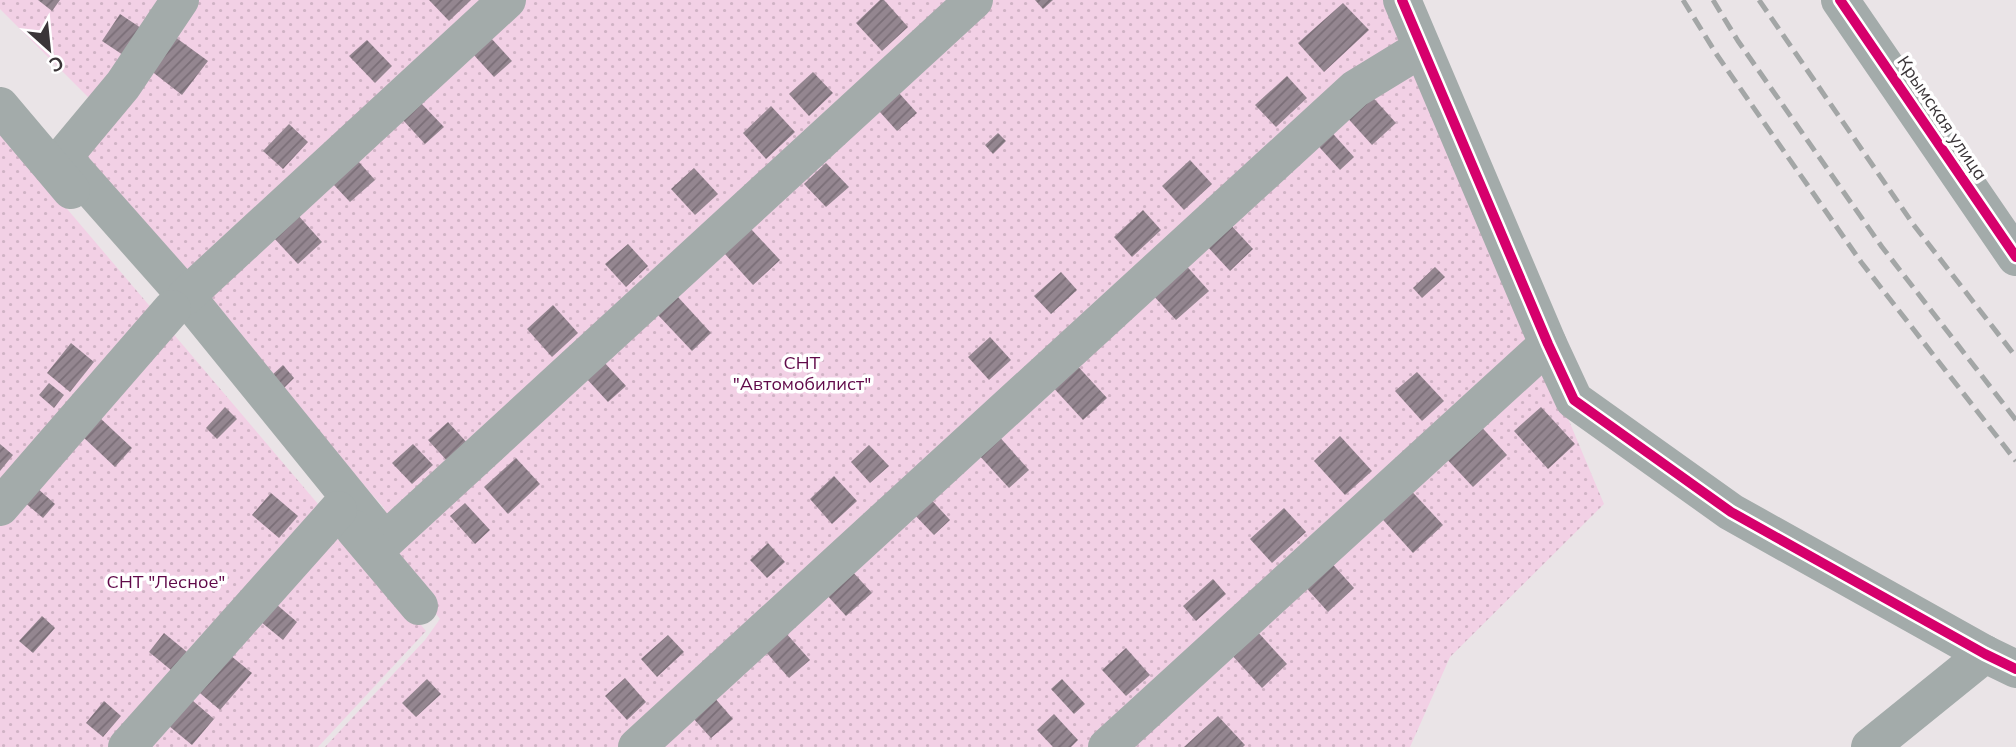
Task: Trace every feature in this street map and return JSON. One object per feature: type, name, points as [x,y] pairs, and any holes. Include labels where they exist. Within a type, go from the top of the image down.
[{"type":"street","points":[[180,0],[123,85],[63,157],[338,510],[419,606]]},
{"type":"street","points":[[0,506],[179,303],[507,0]]},
{"type":"street","points":[[0,106],[179,303],[385,541],[974,0]]},
{"type":"street","points":[[1402,0],[1574,400],[1720,504],[2001,662],[1870,747]]},
{"type":"street","name":"Крымская улица","points":[[1840,0],[2016,257]]},
{"type":"street","points":[[637,747],[1355,89],[1422,48]]},
{"type":"street","points":[[1107,747],[1548,344]]},
{"type":"street","points":[[127,747],[338,510]]},
{"type":"green space","name":"СНТ \"Автомобилист\"","points":[[0,0],[1392,0],[1604,504],[1450,657],[1410,747],[325,747],[425,640],[440,619],[392,556],[384,508],[275,386],[76,152],[90,99],[0,9]]},
{"type":"green space","name":"СНТ \"Лесное\"","points":[[0,130],[426,631],[318,747],[0,747]]},
{"type":"building","points":[[38,0],[60,0],[52,11]]},
{"type":"building","points":[[429,0],[471,0],[449,21]]},
{"type":"building","points":[[880,0],[884,0],[908,27],[882,51],[856,23]]},
{"type":"building","points":[[1035,0],[1053,0],[1043,9]]},
{"type":"building","points":[[1343,3],[1369,30],[1324,72],[1298,43]]},
{"type":"building","points":[[120,14],[141,28],[123,55],[102,41]]},
{"type":"building","points":[[175,37],[208,61],[182,95],[150,70]]},
{"type":"building","points":[[490,37],[512,61],[494,77],[472,53]]},
{"type":"building","points":[[367,40],[392,66],[375,83],[349,56]]},
{"type":"building","points":[[813,72],[833,93],[809,116],[789,94]]},
{"type":"building","points":[[1287,76],[1307,98],[1276,127],[1255,105]]},
{"type":"building","points":[[1367,91],[1396,123],[1372,145],[1343,113]]},
{"type":"building","points":[[899,93],[917,113],[897,131],[879,111]]},
{"type":"building","points":[[420,102],[444,127],[425,144],[402,119]]},
{"type":"building","points":[[771,106],[795,132],[766,159],[743,133]]},
{"type":"building","points":[[289,124],[308,142],[283,169],[263,151]]},
{"type":"building","points":[[1326,126],[1354,157],[1340,170],[1312,139]]},
{"type":"building","points":[[998,133],[1006,141],[993,154],[985,145]]},
{"type":"building","points":[[1190,160],[1212,184],[1184,210],[1162,186]]},
{"type":"building","points":[[358,161],[375,180],[350,202],[333,184]]},
{"type":"building","points":[[826,163],[849,187],[826,207],[804,184]]},
{"type":"building","points":[[694,168],[718,194],[695,215],[671,189]]},
{"type":"building","points":[[1143,210],[1161,230],[1132,257],[1114,237]]},
{"type":"building","points":[[297,214],[322,242],[298,264],[273,237]]},
{"type":"building","points":[[1229,223],[1253,249],[1230,271],[1205,244]]},
{"type":"building","points":[[751,229],[780,260],[753,285],[724,253]]},
{"type":"building","points":[[628,244],[648,266],[626,287],[605,264]]},
{"type":"building","points":[[1182,261],[1209,291],[1176,320],[1149,291]]},
{"type":"building","points":[[1435,267],[1445,277],[1422,298],[1413,288]]},
{"type":"building","points":[[1061,272],[1077,290],[1051,314],[1034,296]]},
{"type":"building","points":[[678,297],[711,333],[692,351],[658,315]]},
{"type":"building","points":[[553,305],[578,333],[552,357],[527,329]]},
{"type":"building","points":[[990,337],[1011,360],[989,380],[968,357]]},
{"type":"building","points":[[71,343],[94,362],[70,392],[47,373]]},
{"type":"building","points":[[603,361],[626,386],[608,402],[585,377]]},
{"type":"building","points":[[1073,361],[1107,398],[1083,420],[1049,383]]},
{"type":"building","points":[[283,365],[294,378],[283,389],[271,376]]},
{"type":"building","points":[[1417,372],[1444,401],[1422,421],[1395,391]]},
{"type":"building","points":[[49,383],[64,395],[54,408],[39,395]]},
{"type":"building","points":[[225,407],[237,419],[217,439],[206,428]]},
{"type":"building","points":[[1541,407],[1575,444],[1548,469],[1514,431]]},
{"type":"building","points":[[99,417],[132,448],[115,467],[82,436]]},
{"type":"building","points":[[448,422],[470,446],[450,464],[428,440]]},
{"type":"building","points":[[1477,422],[1507,455],[1473,487],[1442,454]]},
{"type":"building","points":[[997,434],[1029,470],[1009,488],[977,453]]},
{"type":"building","points":[[1340,436],[1372,471],[1345,495],[1314,461]]},
{"type":"building","points":[[0,444],[13,455],[0,471]]},
{"type":"building","points":[[413,444],[433,465],[412,484],[392,463]]},
{"type":"building","points":[[869,445],[889,466],[870,483],[851,462]]},
{"type":"building","points":[[516,458],[540,484],[508,514],[484,487]]},
{"type":"building","points":[[834,476],[857,501],[832,524],[810,499]]},
{"type":"building","points":[[1405,484],[1443,525],[1413,553],[1375,511]]},
{"type":"building","points":[[36,487],[55,504],[43,518],[23,501]]},
{"type":"building","points":[[271,493],[298,516],[279,538],[252,515]]},
{"type":"building","points":[[926,494],[950,520],[934,535],[909,509]]},
{"type":"building","points":[[465,503],[490,530],[475,544],[450,516]]},
{"type":"building","points":[[1284,508],[1306,532],[1272,563],[1250,539]]},
{"type":"building","points":[[768,543],[785,562],[767,578],[750,560]]},
{"type":"building","points":[[1327,558],[1354,588],[1328,612],[1301,582]]},
{"type":"building","points":[[851,570],[872,593],[846,616],[825,593]]},
{"type":"building","points":[[1213,579],[1226,594],[1196,621],[1183,606]]},
{"type":"building","points":[[276,604],[297,622],[283,640],[261,622]]},
{"type":"building","points":[[42,616],[55,628],[33,653],[19,641]]},
{"type":"building","points":[[1255,629],[1287,664],[1262,688],[1229,652]]},
{"type":"building","points":[[785,632],[810,660],[789,678],[765,651]]},
{"type":"building","points":[[164,633],[187,652],[171,670],[149,652]]},
{"type":"building","points":[[668,635],[684,652],[657,677],[641,659]]},
{"type":"building","points":[[1126,648],[1150,675],[1126,696],[1102,670]]},
{"type":"building","points":[[225,651],[252,673],[220,710],[194,688]]},
{"type":"building","points":[[625,678],[646,702],[627,720],[605,696]]},
{"type":"building","points":[[427,679],[441,694],[416,717],[402,703]]},
{"type":"building","points":[[1062,679],[1085,704],[1074,714],[1051,689]]},
{"type":"building","points":[[185,694],[214,719],[192,745],[163,721]]},
{"type":"building","points":[[713,696],[733,719],[711,738],[691,716]]},
{"type":"building","points":[[104,701],[121,716],[103,737],[86,723]]},
{"type":"building","points":[[1054,714],[1078,740],[1071,747],[1053,747],[1037,730]]},
{"type":"building","points":[[1218,716],[1245,745],[1243,747],[1184,747]]},
{"type":"railway","points":[[1683,0],[1717,55],[1861,262],[2016,461]]},
{"type":"railway","points":[[1713,0],[1738,41],[1882,247],[2016,420]]},
{"type":"railway","points":[[1759,0],[1913,224],[2016,357]]},
{"type":"cycle path","points":[[1402,0],[1574,400],[1731,512],[2016,669]]},
{"type":"cycle path","points":[[1840,0],[2016,257]]}]
